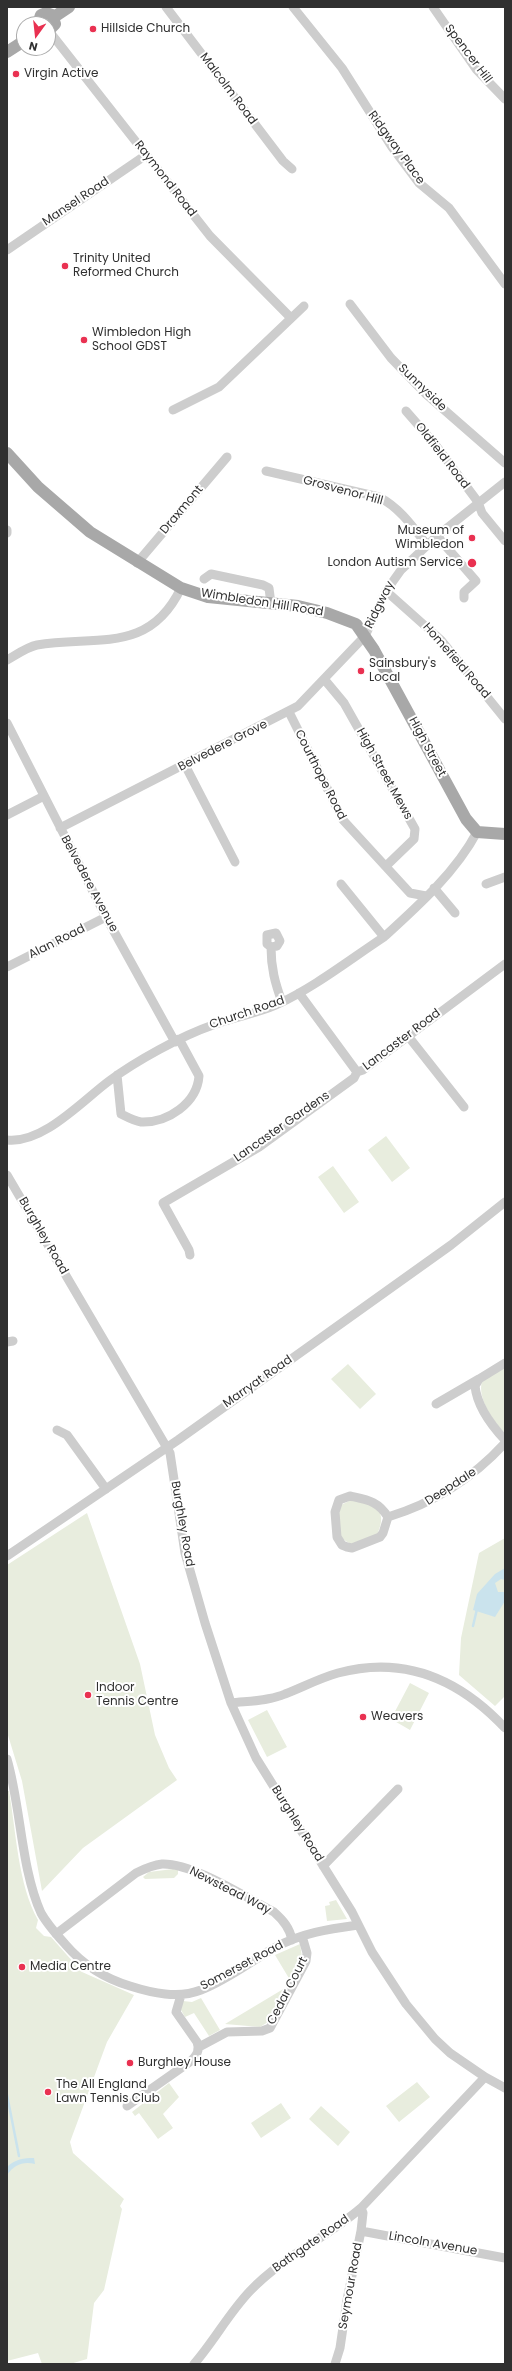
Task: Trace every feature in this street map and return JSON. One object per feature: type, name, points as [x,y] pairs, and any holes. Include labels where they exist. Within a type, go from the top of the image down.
[{"type":"main road","points":[[56,16],[69,7]]},
{"type":"main road","points":[[37,15],[48,13],[52,16]]},
{"type":"main road","points":[[7,52],[16,46]]},
{"type":"main road","name":"Wimbledon Hill Road","points":[[7,453],[64,510],[90,532],[137,563],[182,588],[208,597],[271,604],[327,613],[356,624],[365,636]]},
{"type":"main road","name":"High Street","points":[[365,636],[423,737],[460,810],[477,832]]},
{"type":"main road","points":[[477,832],[505,834]]},
{"type":"street","name":"Malcolm Road","points":[[166,7],[283,161],[292,169]]},
{"type":"street","name":"Ridgway Place","points":[[293,7],[342,68],[392,147],[419,184],[449,208],[505,284]]},
{"type":"street","name":"Spencer Hill","points":[[433,7],[476,69],[505,99]]},
{"type":"street","name":"Raymond Road","points":[[56,40],[210,236],[291,318]]},
{"type":"street","name":"Mansel Road","points":[[7,250],[146,155]]},
{"type":"street","name":"Sunnyside","points":[[350,304],[397,364],[430,398],[505,463]]},
{"type":"street","points":[[173,410],[219,387],[304,306]]},
{"type":"street","name":"Oldfield Road","points":[[406,411],[434,443],[478,502],[482,513],[505,541]]},
{"type":"street","name":"Draxmont","points":[[137,563],[227,457]]},
{"type":"street","name":"Grosvenor Hill","points":[[266,471],[379,498],[389,503],[406,518],[427,545]]},
{"type":"street","name":"Ridgway","points":[[365,636],[386,591],[401,570],[437,536],[505,482]]},
{"type":"street","points":[[437,536],[476,581],[464,592],[464,598]]},
{"type":"street","points":[[204,579],[211,574],[263,585],[269,588],[271,604]]},
{"type":"street","points":[[7,660],[35,645],[117,640],[139,632],[160,619],[174,605],[182,588]]},
{"type":"street","name":"Homefield Road","points":[[386,591],[441,640],[505,719]]},
{"type":"street","name":"Belvedere Grove","points":[[60,828],[289,712],[298,706],[365,636]]},
{"type":"street","name":"High Street Mews","points":[[324,679],[344,703],[415,829],[414,839],[386,866]]},
{"type":"street","name":"Courthope Road","points":[[289,712],[343,820],[410,893],[426,896]]},
{"type":"street","name":"Belvedere Avenue","points":[[7,723],[106,917],[177,1041]]},
{"type":"street","points":[[184,765],[235,862]]},
{"type":"street","points":[[7,815],[44,796]]},
{"type":"street","name":"Church Road","points":[[7,1140],[20,1141],[35,1135],[67,1114],[117,1075],[177,1041],[211,1025],[282,1002],[299,993],[384,937],[434,888],[465,853],[477,832]]},
{"type":"street","points":[[486,884],[505,877]]},
{"type":"street","points":[[341,884],[384,937]]},
{"type":"street","points":[[434,888],[455,913]]},
{"type":"street","name":"Alan Road","points":[[7,967],[106,917]]},
{"type":"street","points":[[271,947],[272,974],[282,1002]]},
{"type":"street","name":"Lancaster Road","points":[[299,993],[352,1068],[357,1072],[363,1070],[505,964]]},
{"type":"street","points":[[408,1036],[464,1107]]},
{"type":"street","points":[[117,1075],[121,1114],[140,1122],[162,1118],[173,1113],[191,1099],[199,1084],[199,1076],[177,1041]]},
{"type":"street","name":"Lancaster Gardens","points":[[190,1255],[189,1250],[161,1199],[259,1147],[354,1078],[357,1072]]},
{"type":"street","name":"Burghley Road","points":[[7,1175],[171,1455],[185,1553],[205,1623],[231,1703],[256,1758],[324,1866],[358,1925]]},
{"type":"street","name":"Marryat Road","points":[[7,1556],[167,1447],[451,1245],[505,1202]]},
{"type":"street","points":[[436,1404],[505,1363]]},
{"type":"street","points":[[479,1379],[475,1386],[484,1411],[494,1428],[505,1440]]},
{"type":"street","points":[[57,1430],[67,1435],[106,1489]]},
{"type":"street","name":"Deepdale","points":[[388,1517],[414,1510],[448,1491],[490,1459],[505,1443]]},
{"type":"street","points":[[350,1496],[374,1501],[388,1517],[380,1537],[352,1548],[342,1545],[338,1541],[336,1504],[344,1497],[350,1496]]},
{"type":"street","points":[[231,1703],[284,1695],[339,1672],[366,1668],[401,1669],[434,1677],[461,1690],[486,1708],[505,1728]]},
{"type":"street","name":"Somerset Road","points":[[7,1759],[16,1794],[34,1895],[42,1914],[56,1934],[79,1960],[100,1974],[143,1990],[181,1995],[200,1990],[302,1936],[321,1930],[358,1925]]},
{"type":"street","points":[[324,1866],[398,1789]]},
{"type":"street","name":"Newstead Way","points":[[56,1934],[136,1873],[150,1866],[162,1864],[190,1869],[274,1912],[283,1920],[291,1933],[292,1940]]},
{"type":"street","points":[[358,1925],[406,2004],[424,2027],[450,2053],[485,2077],[505,2088]]},
{"type":"street","name":"Cedar Court","points":[[199,2047],[227,2032],[262,2031],[272,2026],[306,1961],[307,1953],[302,1936]]},
{"type":"street","points":[[126,2106],[191,2061],[199,2047],[176,2012],[181,1995]]},
{"type":"street","name":"Bathgate Road","points":[[194,2364],[250,2291],[277,2267],[339,2226],[361,2208],[485,2077]]},
{"type":"street","name":"Seymour Road","points":[[335,2364],[340,2348],[347,2300],[361,2231],[363,2213],[361,2208]]},
{"type":"street","name":"Lincoln Avenue","points":[[361,2231],[505,2258]]},
{"type":"shaded area","points":[[386,1136],[410,1168],[392,1182],[368,1150]]},
{"type":"shaded area","points":[[333,1166],[359,1202],[344,1213],[318,1177]]},
{"type":"shaded area","points":[[348,1364],[376,1394],[360,1409],[331,1379]]},
{"type":"shaded area","points":[[505,1367],[505,1433],[487,1409],[481,1388],[482,1381]]},
{"type":"shaded area","points":[[351,1500],[377,1509],[380,1513],[381,1519],[377,1535],[352,1545],[341,1538],[338,1517],[341,1505]]},
{"type":"shaded area","points":[[87,1513],[140,1664],[155,1735],[169,1768],[177,1780],[83,1848],[42,1891],[22,1781],[7,1732],[7,1565]]},
{"type":"shaded area","points":[[505,1538],[505,1696],[495,1706],[459,1675],[461,1638],[479,1553]]},
{"type":"shaded area","points":[[410,1683],[429,1693],[410,1730],[391,1719]]},
{"type":"shaded area","points":[[267,1710],[287,1747],[267,1757],[248,1720]]},
{"type":"shaded area","name":"The All England Lawn Tennis Club","points":[[7,1791],[9,1791],[19,1857],[26,1891],[38,1920],[36,1928],[44,1936],[51,1937],[82,1972],[134,1995],[107,2042],[70,2142],[73,2153],[124,2199],[120,2206],[122,2209],[104,2290],[94,2303],[87,2359],[70,2364],[42,2364],[38,2353],[7,2361]]},
{"type":"shaded area","points":[[173,1869],[178,1870],[178,1874],[174,1878],[145,1879],[143,1877],[149,1872]]},
{"type":"shaded area","points":[[336,1900],[347,1919],[327,1921],[325,1906],[330,1905],[329,1902]]},
{"type":"shaded area","points":[[300,1944],[302,1957],[290,1980],[275,1955]]},
{"type":"shaded area","points":[[285,1988],[268,2022],[260,2027],[225,2024]]},
{"type":"shaded area","points":[[201,1998],[220,2030],[209,2036],[194,2013],[185,2017],[181,2010],[183,2001],[192,2002]]},
{"type":"shaded area","points":[[417,2082],[430,2097],[399,2122],[386,2106]]},
{"type":"shaded area","points":[[169,2083],[179,2097],[163,2114],[173,2128],[158,2139],[139,2113],[135,2116],[132,2112]]},
{"type":"shaded area","points":[[281,2103],[291,2118],[261,2138],[251,2123]]},
{"type":"shaded area","points":[[321,2106],[350,2132],[338,2146],[309,2119]]},
{"type":"water","points":[[505,1568],[505,1580],[501,1579],[495,1583],[498,1592],[505,1592],[505,1601],[495,1617],[473,1610],[477,1594],[495,1574]]},
{"type":"water","points":[[34,2158],[35,2164],[27,2163],[16,2166],[7,2175],[7,2167],[13,2162]]},
{"type":"waterway","points":[[473,1626],[477,1609]]},
{"type":"waterway","points":[[7,2095],[19,2156]]},
{"type":"place","name":"Hillside Church","points":[[93,29]]},
{"type":"place","name":"Virgin Active","points":[[16,74]]},
{"type":"place","name":"Trinity United Reformed Church","points":[[65,266]]},
{"type":"place","name":"Wimbledon High School GDST","points":[[84,340]]},
{"type":"place","name":"Museum of Wimbledon","points":[[472,538]]},
{"type":"place","name":"London Autism Service","points":[[472,563]]},
{"type":"place","name":"Sainsbury's Local","points":[[361,671]]},
{"type":"place","name":"Indoor Tennis Centre","points":[[88,1695]]},
{"type":"place","name":"Weavers","points":[[363,1717]]},
{"type":"place","name":"Media Centre","points":[[22,1967]]},
{"type":"place","name":"Burghley House","points":[[130,2063]]},
{"type":"place","name":"The All England Lawn Tennis Club","points":[[48,2092]]}]
